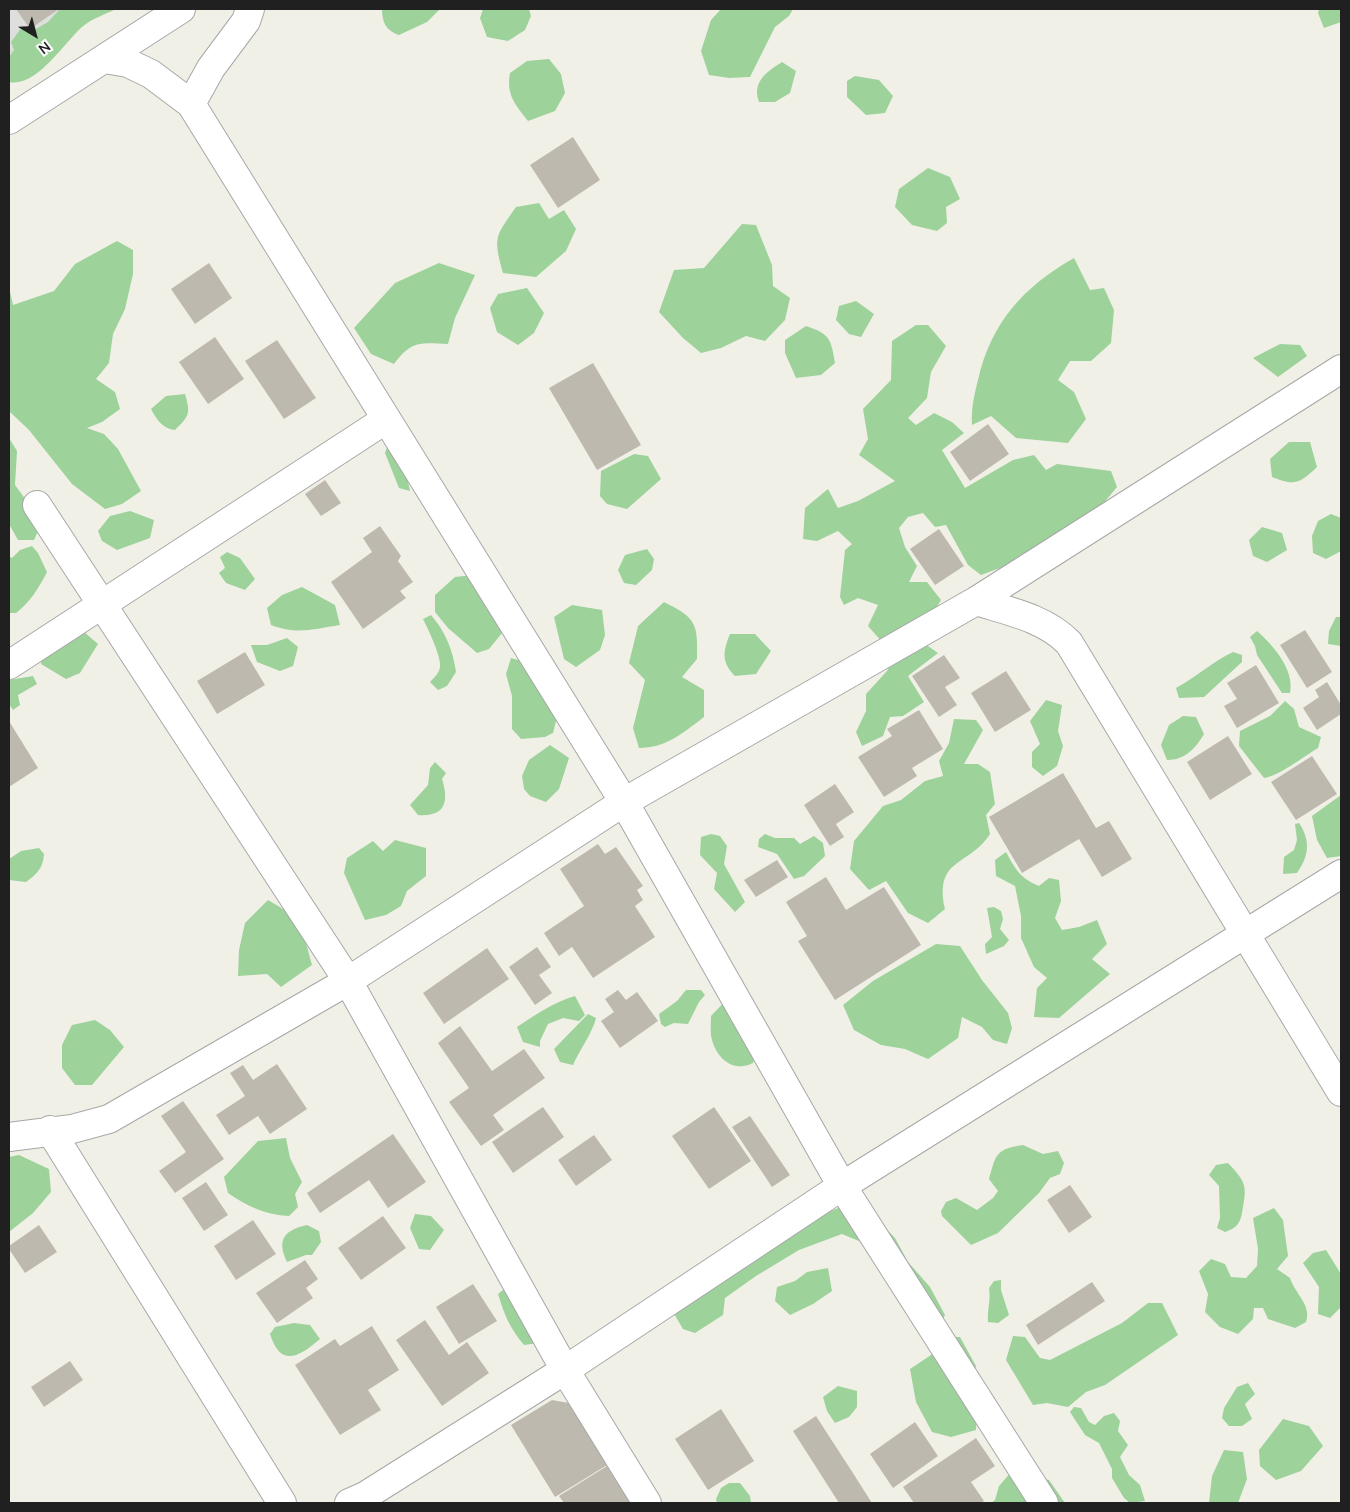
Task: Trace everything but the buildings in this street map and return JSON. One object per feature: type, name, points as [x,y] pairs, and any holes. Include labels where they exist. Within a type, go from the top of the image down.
[{"type":"street","points":[[9,120],[181,9]]},
{"type":"street","points":[[192,104],[211,68],[246,21],[250,9]]},
{"type":"street","points":[[104,59],[128,62],[151,74],[192,104],[385,420],[624,802],[842,1186],[1044,1503]]},
{"type":"street","points":[[10,1133],[72,1129],[109,1119],[348,981],[624,802],[976,600],[1341,369]]},
{"type":"street","points":[[9,666],[385,420]]},
{"type":"street","points":[[37,505],[348,981],[565,1370],[647,1503]]},
{"type":"street","points":[[976,600],[1046,625],[1059,632],[1069,643],[1341,1092]]},
{"type":"street","points":[[349,1503],[365,1496],[565,1370],[842,1186],[1341,874]]},
{"type":"street","points":[[50,1130],[282,1503]]},
{"type":"shaded area","points":[[9,9],[105,9],[9,72]]},
{"type":"green space","points":[[60,9],[116,9],[82,27],[49,63],[29,78],[19,82],[9,82],[9,57],[14,50],[11,42],[22,27],[29,33],[48,22]]},
{"type":"green space","points":[[382,9],[440,9],[427,22],[399,35],[391,31],[386,25]]},
{"type":"green space","points":[[483,9],[529,9],[531,16],[525,30],[508,41],[487,37],[480,18]]},
{"type":"green space","points":[[721,9],[793,9],[789,16],[775,27],[750,77],[729,78],[709,75],[701,51],[711,20]]},
{"type":"green space","points":[[1319,9],[1341,9],[1341,22],[1324,28],[1318,13]]},
{"type":"green space","points":[[549,59],[561,74],[565,93],[555,111],[528,121],[513,99],[509,87],[510,73],[527,61]]},
{"type":"green space","points":[[782,62],[796,71],[790,93],[775,102],[759,102],[757,89],[759,83],[766,74]]},
{"type":"green space","points":[[855,76],[879,80],[893,96],[885,113],[866,115],[847,97],[847,81]]},
{"type":"green space","points":[[928,168],[950,177],[960,199],[946,207],[947,223],[937,231],[912,225],[895,207],[899,189]]},
{"type":"green space","points":[[539,203],[549,219],[564,210],[576,229],[566,251],[536,277],[503,273],[497,244],[500,232],[516,207]]},
{"type":"green space","points":[[742,224],[756,225],[772,265],[773,286],[790,298],[785,320],[765,341],[746,336],[721,348],[701,353],[683,338],[659,312],[674,270],[704,268]]},
{"type":"green space","points":[[117,241],[133,250],[133,274],[125,309],[113,334],[109,363],[96,379],[115,392],[120,409],[102,422],[87,428],[104,434],[118,449],[141,491],[122,504],[105,509],[72,484],[29,430],[9,411],[9,287],[13,305],[54,291],[75,264]]},
{"type":"green space","points":[[1074,258],[1090,290],[1104,288],[1114,310],[1111,343],[1091,361],[1070,361],[1058,380],[1074,392],[1086,419],[1068,443],[1016,438],[991,416],[972,425],[974,397],[978,380],[991,341],[1001,324],[1012,308],[1039,281]]},
{"type":"green space","points":[[439,263],[475,275],[455,318],[448,344],[430,343],[417,345],[406,351],[394,364],[371,354],[354,328],[395,283]]},
{"type":"green space","points":[[527,288],[544,313],[534,333],[518,345],[497,332],[490,308],[498,294]]},
{"type":"green space","points":[[856,301],[874,314],[861,337],[849,334],[836,320],[839,306]]},
{"type":"green space","points":[[916,325],[928,325],[946,346],[931,372],[927,398],[908,418],[916,425],[934,413],[952,422],[964,433],[942,450],[965,488],[1013,460],[1034,455],[1046,470],[1057,464],[1111,471],[1117,487],[1097,511],[1016,562],[981,575],[968,565],[946,525],[935,527],[923,513],[908,517],[899,528],[905,547],[917,566],[909,582],[927,582],[941,600],[932,615],[883,643],[868,626],[878,605],[858,598],[844,605],[840,597],[845,550],[852,544],[838,531],[817,541],[803,539],[805,508],[828,489],[838,508],[858,501],[895,481],[859,455],[868,439],[863,409],[891,380],[892,341]]},
{"type":"green space","points":[[806,326],[828,338],[835,363],[821,375],[796,378],[785,353],[785,340]]},
{"type":"green space","points":[[1280,344],[1300,345],[1307,356],[1278,377],[1253,358]]},
{"type":"green space","points":[[185,394],[188,406],[186,418],[175,430],[163,426],[151,409],[166,396]]},
{"type":"green space","points":[[9,438],[17,451],[15,485],[42,522],[34,540],[18,540],[9,524]]},
{"type":"green space","points":[[1289,442],[1310,442],[1317,467],[1306,477],[1296,482],[1286,482],[1272,477],[1270,459]]},
{"type":"green space","points":[[388,445],[407,477],[410,491],[399,488],[385,453]]},
{"type":"green space","points":[[634,454],[648,456],[661,479],[627,509],[607,504],[600,496],[601,471]]},
{"type":"green space","points":[[130,511],[154,520],[150,538],[117,550],[102,541],[98,531],[110,516]]},
{"type":"green space","points":[[1331,514],[1341,518],[1341,551],[1326,559],[1313,553],[1312,536],[1318,521]]},
{"type":"green space","points":[[1262,527],[1282,533],[1287,550],[1267,562],[1253,556],[1249,540]]},
{"type":"green space","points":[[32,546],[38,553],[47,572],[26,604],[16,613],[9,613],[9,556],[12,558],[20,550]]},
{"type":"green space","points":[[647,549],[654,559],[652,570],[636,585],[624,583],[618,570],[625,555]]},
{"type":"green space","points":[[227,552],[240,558],[255,579],[245,590],[226,583],[219,573],[225,568],[220,557]]},
{"type":"green space","points":[[473,575],[498,617],[502,633],[489,649],[477,653],[448,628],[435,612],[435,595],[455,577]]},
{"type":"green space","points":[[302,587],[335,605],[340,625],[289,630],[271,625],[267,608],[282,595]]},
{"type":"green space","points":[[664,602],[683,613],[693,623],[697,637],[697,659],[682,677],[704,690],[704,717],[681,734],[666,742],[639,748],[633,728],[645,680],[629,663],[638,626]]},
{"type":"green space","points":[[572,605],[602,610],[605,635],[600,650],[576,667],[564,659],[554,617]]},
{"type":"green space","points":[[431,615],[448,641],[456,672],[447,686],[438,690],[430,682],[439,671],[438,654],[423,619]]},
{"type":"green space","points":[[1336,617],[1341,617],[1341,646],[1328,644],[1329,631]]},
{"type":"green space","points":[[75,624],[98,644],[80,673],[66,679],[41,664],[44,641]]},
{"type":"green space","points":[[1257,631],[1270,643],[1286,667],[1291,684],[1290,693],[1282,693],[1257,655],[1250,637]]},
{"type":"green space","points":[[730,634],[755,634],[771,651],[756,674],[735,676],[730,671],[725,661],[725,651]]},
{"type":"green space","points":[[915,637],[938,653],[908,676],[924,702],[903,716],[890,717],[883,736],[862,746],[856,732],[866,711],[866,694],[887,671],[901,643]]},
{"type":"green space","points":[[287,638],[298,647],[293,666],[280,671],[257,662],[251,645],[267,645]]},
{"type":"green space","points":[[1233,652],[1242,655],[1242,662],[1204,697],[1179,698],[1176,688]]},
{"type":"green space","points":[[511,658],[529,663],[557,717],[553,733],[545,737],[521,739],[512,729],[512,696],[506,674]]},
{"type":"green space","points":[[33,676],[37,684],[18,695],[20,705],[13,710],[9,704],[9,680]]},
{"type":"green space","points":[[1046,700],[1062,705],[1058,731],[1063,746],[1057,766],[1043,776],[1032,767],[1032,752],[1040,744],[1030,721]]},
{"type":"green space","points":[[1285,701],[1294,709],[1299,727],[1321,737],[1318,748],[1284,770],[1264,778],[1239,746],[1240,731],[1270,716]]},
{"type":"green space","points":[[1183,716],[1196,717],[1204,734],[1189,753],[1179,758],[1167,760],[1161,745],[1169,725]]},
{"type":"green space","points":[[954,719],[976,720],[983,730],[964,764],[978,764],[990,772],[995,804],[986,815],[990,834],[982,845],[949,871],[944,880],[945,909],[928,923],[908,913],[886,881],[869,890],[850,869],[854,841],[883,806],[901,800],[925,781],[943,776],[939,761],[949,743]]},
{"type":"green space","points":[[550,745],[569,758],[559,789],[546,802],[530,796],[524,789],[522,776],[529,760]]},
{"type":"green space","points":[[435,762],[446,773],[442,779],[445,801],[440,810],[435,813],[418,815],[410,805],[428,785],[430,768]]},
{"type":"green space","points":[[1341,795],[1341,856],[1327,858],[1317,840],[1312,816]]},
{"type":"green space","points":[[1299,823],[1307,842],[1304,861],[1297,873],[1283,874],[1284,857],[1294,850],[1297,840],[1295,824]]},
{"type":"green space","points":[[711,834],[720,836],[727,846],[724,864],[745,902],[735,912],[714,889],[717,873],[700,855],[701,837]]},
{"type":"green space","points":[[765,834],[775,838],[794,838],[800,844],[814,836],[823,843],[825,856],[804,876],[794,879],[777,854],[758,847],[759,839]]},
{"type":"green space","points":[[395,840],[426,848],[426,876],[407,891],[401,906],[386,915],[365,920],[344,873],[347,858],[373,841],[383,851]]},
{"type":"green space","points":[[39,848],[44,854],[41,867],[36,873],[26,882],[9,880],[9,859],[21,851]]},
{"type":"green space","points":[[1006,852],[1019,873],[1027,880],[1039,886],[1049,878],[1059,880],[1061,901],[1055,918],[1062,930],[1079,927],[1097,920],[1107,944],[1092,959],[1110,974],[1059,1018],[1034,1017],[1037,988],[1047,978],[1034,967],[1021,938],[1021,916],[1015,886],[996,876],[995,860]]},
{"type":"green space","points":[[268,900],[289,914],[300,926],[312,965],[281,987],[267,974],[238,976],[239,950],[245,923]]},
{"type":"green space","points":[[994,907],[1001,911],[1003,919],[1000,929],[1009,940],[1004,946],[986,954],[985,944],[992,937],[987,908]]},
{"type":"green space","points":[[936,944],[960,946],[982,980],[1008,1013],[1012,1028],[1007,1044],[993,1040],[982,1027],[962,1017],[958,1038],[928,1059],[905,1049],[881,1045],[854,1030],[843,1005],[873,981]]},
{"type":"green space","points":[[686,990],[701,990],[705,995],[699,1002],[688,1024],[674,1023],[665,1027],[661,1024],[659,1014],[677,1001]]},
{"type":"green space","points":[[575,996],[585,1015],[579,1021],[563,1018],[548,1024],[540,1041],[540,1047],[523,1042],[517,1027],[552,1005]]},
{"type":"green space","points":[[729,997],[746,998],[754,1007],[762,1022],[762,1035],[753,1063],[746,1066],[733,1065],[727,1062],[718,1053],[712,1040],[711,1016]]},
{"type":"green space","points":[[588,1014],[596,1018],[592,1030],[573,1065],[560,1062],[554,1049]]},
{"type":"green space","points":[[95,1020],[110,1030],[124,1047],[92,1085],[75,1085],[62,1068],[62,1045],[72,1025]]},
{"type":"green space","points":[[286,1138],[290,1158],[302,1182],[295,1194],[298,1207],[289,1216],[272,1214],[257,1209],[228,1193],[224,1177],[258,1141]]},
{"type":"green space","points":[[1023,1145],[1043,1154],[1058,1151],[1064,1163],[1060,1174],[1050,1178],[1039,1193],[998,1233],[971,1245],[942,1216],[941,1211],[946,1202],[956,1198],[977,1210],[993,1198],[998,1191],[989,1179],[998,1154],[1007,1148]]},
{"type":"green space","points":[[19,1155],[49,1169],[51,1192],[33,1213],[9,1232],[9,1157]]},
{"type":"green space","points":[[1228,1163],[1242,1180],[1245,1197],[1239,1223],[1225,1232],[1217,1228],[1220,1218],[1219,1186],[1209,1175],[1216,1165]]},
{"type":"green space","points":[[852,1202],[871,1213],[895,1238],[908,1262],[930,1287],[945,1315],[940,1324],[878,1249],[842,1234],[799,1250],[756,1276],[725,1298],[723,1315],[695,1333],[683,1329],[670,1307],[808,1221]]},
{"type":"green space","points":[[1274,1208],[1283,1220],[1288,1256],[1277,1269],[1290,1278],[1305,1305],[1307,1310],[1306,1322],[1295,1328],[1268,1319],[1263,1308],[1254,1308],[1253,1319],[1238,1334],[1220,1327],[1205,1312],[1208,1294],[1199,1271],[1211,1259],[1225,1264],[1231,1277],[1246,1278],[1257,1266],[1258,1249],[1253,1218]]},
{"type":"green space","points":[[415,1214],[431,1216],[444,1230],[430,1250],[419,1249],[410,1228]]},
{"type":"green space","points":[[307,1225],[319,1231],[321,1242],[312,1255],[306,1255],[287,1262],[282,1247],[285,1237],[293,1230]]},
{"type":"green space","points":[[1326,1250],[1341,1274],[1341,1307],[1330,1318],[1318,1314],[1319,1287],[1303,1263],[1313,1253]]},
{"type":"green space","points":[[828,1268],[832,1291],[813,1304],[790,1315],[775,1301],[777,1287],[795,1281],[807,1272]]},
{"type":"green space","points":[[1001,1280],[1001,1290],[1009,1315],[998,1323],[988,1322],[989,1288],[994,1281]]},
{"type":"green space","points":[[510,1284],[539,1343],[524,1345],[508,1321],[498,1294]]},
{"type":"green space","points":[[1148,1303],[1162,1303],[1178,1335],[1105,1385],[1086,1392],[1068,1407],[1047,1403],[1033,1405],[1006,1360],[1013,1336],[1025,1337],[1040,1358],[1050,1360],[1122,1323]]},
{"type":"green space","points":[[294,1323],[310,1325],[320,1339],[298,1354],[292,1356],[285,1355],[274,1345],[270,1334],[275,1327]]},
{"type":"green space","points":[[942,1337],[960,1337],[976,1366],[970,1393],[977,1414],[976,1430],[951,1437],[932,1432],[916,1402],[910,1369],[931,1355]]},
{"type":"green space","points":[[1248,1383],[1255,1394],[1245,1404],[1252,1419],[1242,1426],[1229,1426],[1222,1418],[1224,1408],[1237,1387]]},
{"type":"green space","points":[[838,1386],[857,1391],[857,1407],[849,1417],[835,1423],[827,1411],[823,1397]]},
{"type":"green space","points":[[1074,1407],[1081,1408],[1089,1422],[1095,1425],[1104,1416],[1114,1413],[1120,1421],[1118,1431],[1128,1445],[1120,1457],[1129,1475],[1140,1485],[1145,1501],[1130,1503],[1124,1498],[1112,1478],[1112,1469],[1099,1443],[1085,1435],[1070,1412]]},
{"type":"green space","points":[[1283,1419],[1309,1426],[1323,1446],[1301,1471],[1276,1480],[1260,1466],[1259,1450]]},
{"type":"green space","points":[[1224,1450],[1243,1452],[1247,1479],[1238,1503],[1209,1503],[1212,1476]]},
{"type":"green space","points":[[1012,1471],[1049,1480],[1065,1503],[991,1503],[995,1500],[999,1486]]},
{"type":"green space","points":[[729,1483],[740,1483],[750,1496],[751,1503],[717,1503],[716,1499],[721,1488]]}]
